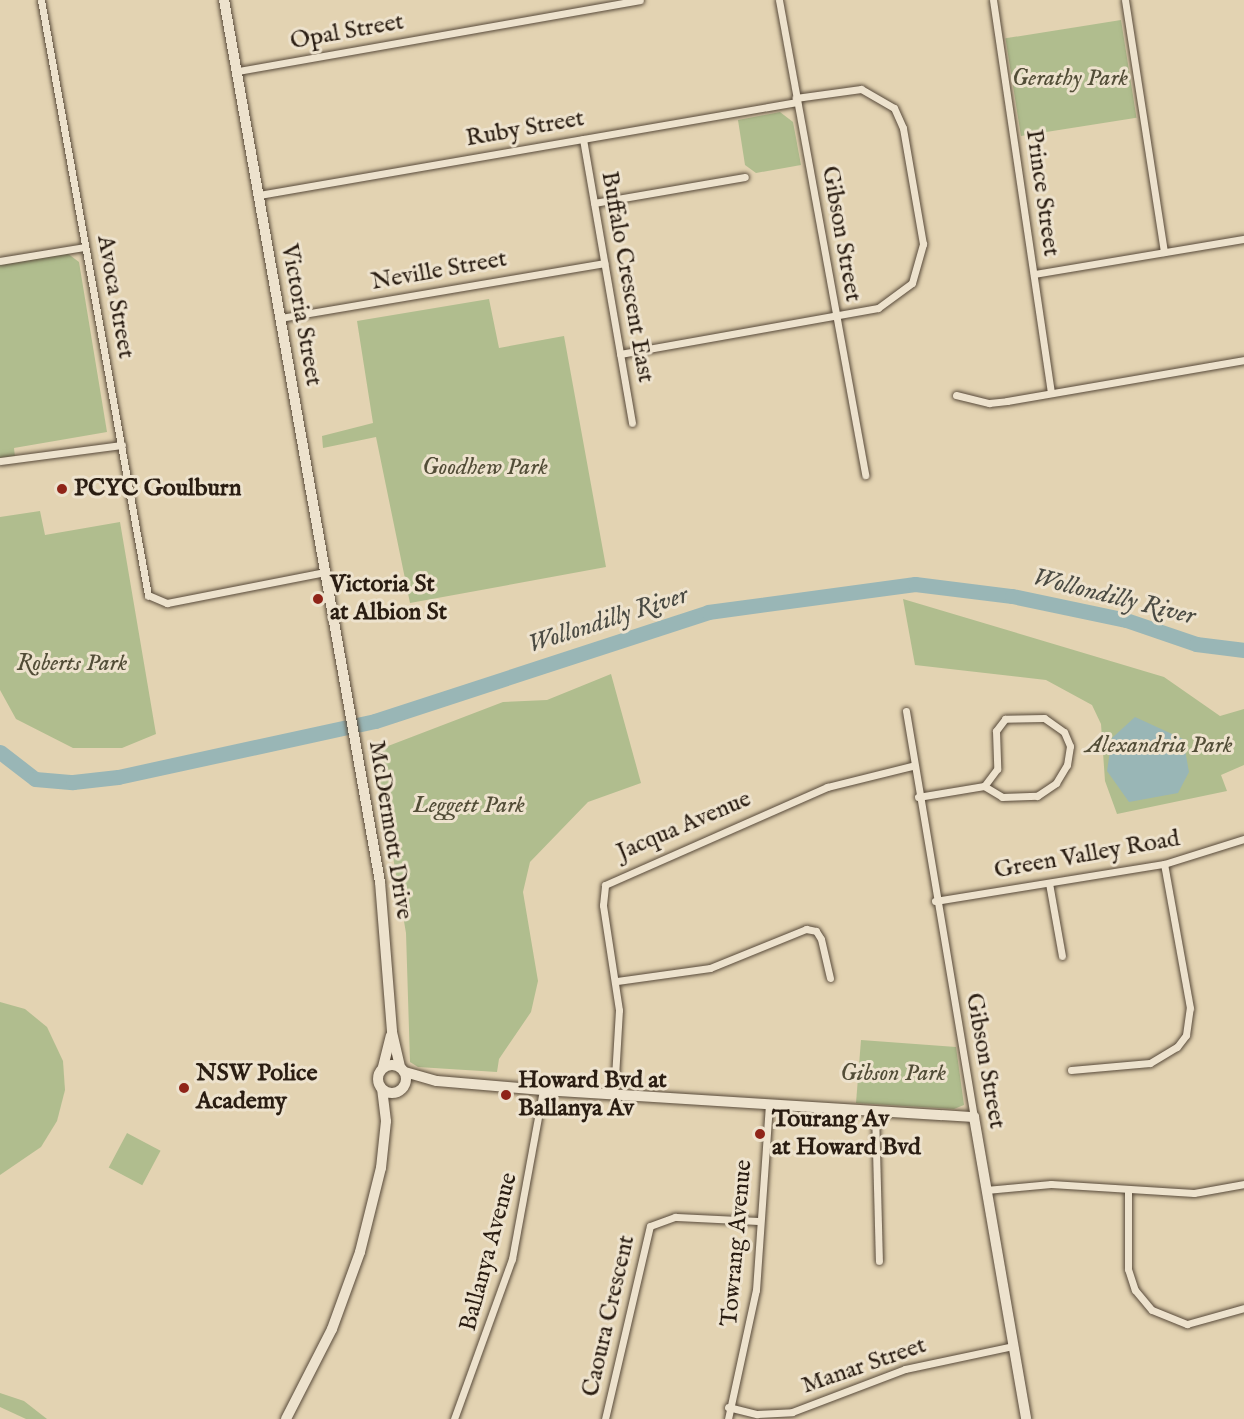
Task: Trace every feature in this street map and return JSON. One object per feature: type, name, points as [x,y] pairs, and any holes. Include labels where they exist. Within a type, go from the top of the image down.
[{"type":"main road","name":"Victoria Street","points":[[224,0],[337,636]]},
{"type":"main road","name":"McDermott Drive","points":[[337,636],[381,893],[392,1032],[403,1069]]},
{"type":"main road","name":"McDermott Drive","points":[[382,1089],[378,1076],[383,1067],[392,1032]]},
{"type":"main road","points":[[383,1067],[403,1069],[437,1081],[543,1090],[974,1117]]},
{"type":"main road","points":[[286,1419],[332,1329],[360,1252],[386,1121],[400,1091],[403,1069]]},
{"type":"main road","points":[[386,1121],[382,1089],[400,1091],[437,1081]]},
{"type":"main road","name":"Gibson Street","points":[[974,1117],[1026,1419]]},
{"type":"street","name":"Avoca Street","points":[[41,0],[122,445],[153,600],[167,603],[325,572]]},
{"type":"street","name":"Opal Street","points":[[238,70],[640,0]]},
{"type":"street","name":"Gibson Street","points":[[779,0],[865,475]]},
{"type":"street","name":"Prince Street","points":[[993,0],[1051,393]]},
{"type":"street","points":[[1125,0],[1164,252]]},
{"type":"street","name":"Ruby Street","points":[[259,195],[797,100],[869,91],[894,108],[904,135],[923,244],[919,269],[894,301],[835,317],[620,354]]},
{"type":"street","name":"Buffalo Crescent East","points":[[583,139],[632,423]]},
{"type":"street","points":[[594,203],[745,177]]},
{"type":"street","points":[[1034,274],[1244,239]]},
{"type":"street","points":[[0,261],[86,247]]},
{"type":"street","name":"Neville Street","points":[[280,318],[604,263]]},
{"type":"street","points":[[956,395],[988,403],[1244,360]]},
{"type":"street","points":[[0,461],[122,445]]},
{"type":"street","name":"Gibson Street","points":[[906,711],[912,766],[974,1117]]},
{"type":"street","points":[[918,797],[984,786],[1015,799],[1048,790],[1067,765],[1070,747],[1064,732],[1044,718],[1005,719],[996,730],[997,769],[984,786]]},
{"type":"street","name":"Jacqua Avenue","points":[[614,1094],[617,981],[602,894],[614,877],[827,787],[912,766]]},
{"type":"street","name":"Green Valley Road","points":[[936,901],[1164,864],[1244,840]]},
{"type":"street","points":[[1071,1070],[1150,1063],[1178,1047],[1186,1035],[1190,1008],[1164,864]]},
{"type":"street","points":[[1048,882],[1062,956]]},
{"type":"street","points":[[617,981],[710,968],[806,929],[816,931],[821,939],[830,978]]},
{"type":"street","name":"Ballanya Avenue","points":[[454,1419],[512,1259],[543,1090]]},
{"type":"street","name":"Towrang Avenue","points":[[728,1419],[728,1407],[752,1318],[769,1104]]},
{"type":"street","points":[[875,1111],[879,1261]]},
{"type":"street","points":[[986,1190],[1051,1184],[1128,1191],[1194,1193],[1244,1184]]},
{"type":"street","points":[[1128,1191],[1128,1269],[1135,1290],[1152,1310],[1187,1324],[1244,1308]]},
{"type":"street","name":"Caoura Crescent","points":[[605,1419],[650,1226],[675,1217],[760,1221]]},
{"type":"street","name":"Manar Street","points":[[728,1407],[757,1414],[792,1412],[905,1369],[1013,1346]]},
{"type":"green space","name":"Gerathy Park","points":[[1121,20],[1136,118],[1021,136],[1005,38]]},
{"type":"green space","points":[[780,112],[793,122],[801,165],[756,173],[745,165],[738,120]]},
{"type":"green space","points":[[67,253],[79,262],[107,432],[14,448],[15,457],[0,459],[0,265]]},
{"type":"green space","name":"Goodhew Park","points":[[489,299],[499,348],[564,336],[606,567],[410,603],[376,437],[323,448],[322,436],[373,423],[357,321]]},
{"type":"green space","name":"Roberts Park","points":[[40,511],[45,535],[120,522],[156,734],[122,748],[73,748],[16,719],[0,690],[0,517]]},
{"type":"green space","name":"Alexandria Park","points":[[903,599],[1164,677],[1220,716],[1244,709],[1244,765],[1221,775],[1227,791],[1117,814],[1105,781],[1101,724],[1092,705],[1046,680],[915,665]]},
{"type":"green space","name":"Leggett Park","points":[[611,674],[641,783],[588,802],[530,862],[523,892],[538,981],[531,1012],[499,1059],[497,1072],[418,1067],[410,1062],[406,933],[375,751],[503,702],[547,700]]},
{"type":"green space","points":[[0,1002],[25,1009],[47,1027],[63,1061],[65,1090],[57,1121],[41,1147],[0,1175]]},
{"type":"green space","name":"Gibson Park","points":[[861,1040],[956,1047],[964,1105],[954,1109],[856,1103]]},
{"type":"green space","points":[[127,1133],[161,1151],[142,1185],[109,1167]]},
{"type":"green space","points":[[0,1393],[24,1401],[47,1419],[26,1419],[0,1407]]},
{"type":"water","points":[[1135,717],[1183,739],[1189,772],[1178,793],[1129,802],[1107,771],[1112,738]]},
{"type":"waterway","name":"Wollondilly River","points":[[0,752],[35,779],[73,782],[118,777],[375,721],[708,612],[915,584],[1012,596],[1126,620],[1196,644],[1244,650]]},
{"type":"place","name":"PCYC Goulburn","points":[[62,489]]},
{"type":"place","name":"Victoria St at Albion St","points":[[318,599]]},
{"type":"place","name":"NSW Police Academy","points":[[184,1088]]},
{"type":"place","name":"Howard Bvd at Ballanya Av","points":[[506,1095]]},
{"type":"place","name":"Tourang Av at Howard Bvd","points":[[760,1134]]}]
